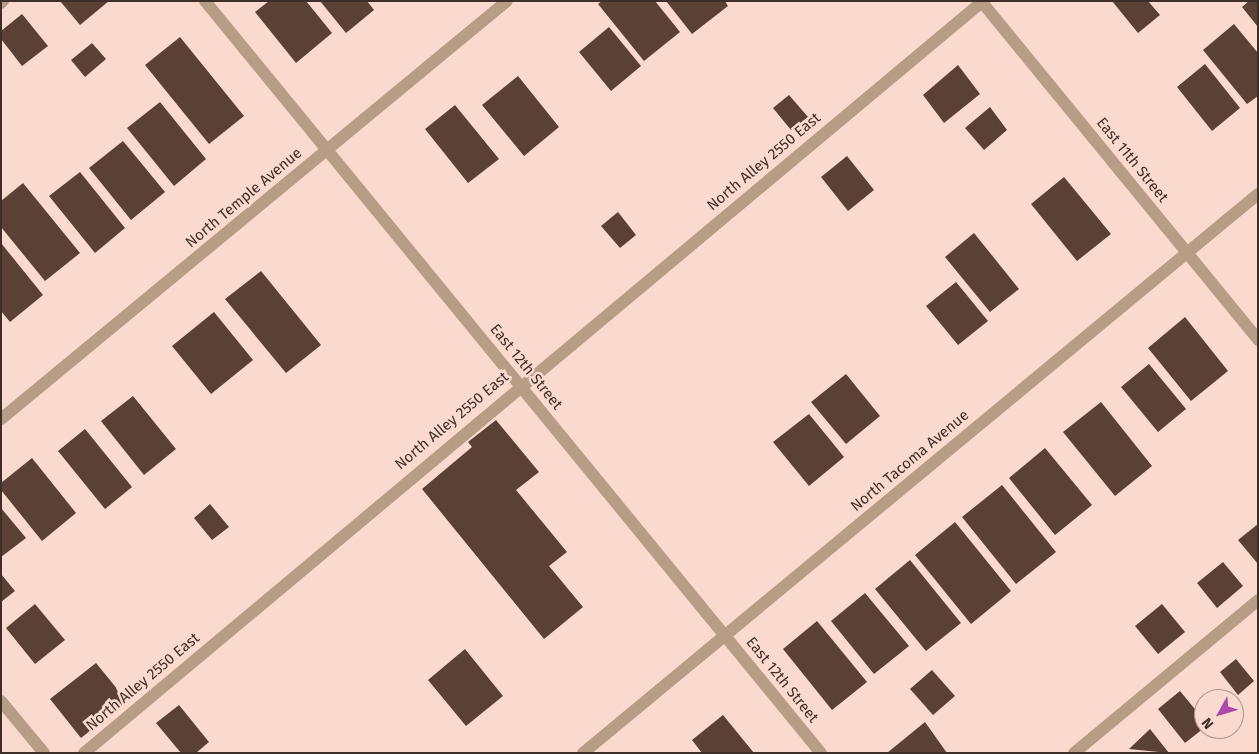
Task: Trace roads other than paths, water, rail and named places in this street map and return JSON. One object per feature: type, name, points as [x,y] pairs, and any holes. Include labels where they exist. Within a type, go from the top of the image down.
[{"type":"street","name":"East 12th Street","points":[[205,1],[820,753]]},
{"type":"street","name":"North Temple Avenue","points":[[1,420],[507,1]]},
{"type":"street","name":"East 11th Street","points":[[982,2],[1258,340]]},
{"type":"street","name":"North Alley 2550 East","points":[[84,753],[520,385],[982,2]]},
{"type":"street","name":"North Tacoma Avenue","points":[[584,753],[1258,194]]},
{"type":"street","points":[[1074,753],[1258,600]]},
{"type":"street","points":[[1,701],[44,753]]}]
